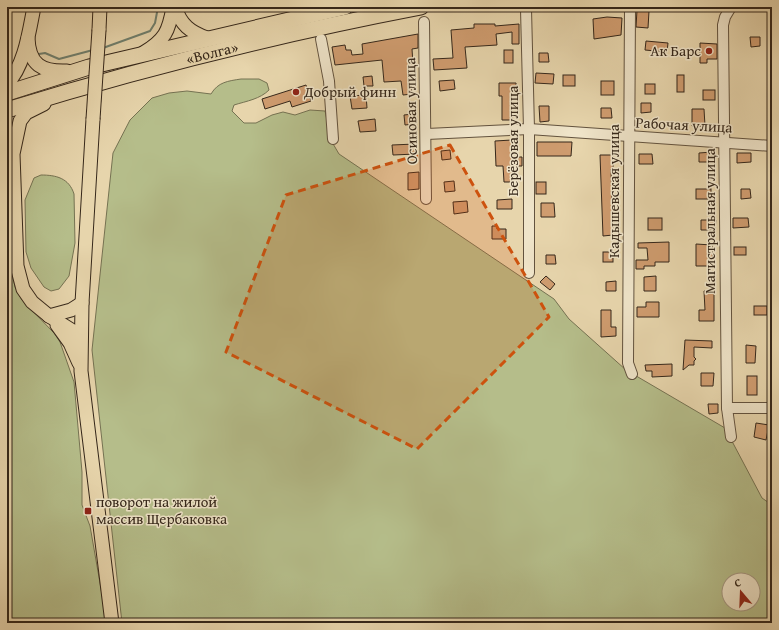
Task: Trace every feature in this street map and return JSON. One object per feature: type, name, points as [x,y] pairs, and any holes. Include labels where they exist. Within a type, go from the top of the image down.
[{"type":"highway","name":"«Волга»","points":[[7,93],[65,72],[345,7]]},
{"type":"highway","name":"«Волга»","points":[[7,110],[75,89],[222,49],[318,27],[420,7]]},
{"type":"main road","points":[[7,84],[16,70],[28,36],[34,7]]},
{"type":"main road","points":[[100,7],[82,303],[81,371],[112,623]]},
{"type":"main road","points":[[174,7],[183,25],[189,30],[207,38]]},
{"type":"main road","points":[[141,54],[156,44],[165,35],[169,28],[174,7]]},
{"type":"main road","points":[[28,36],[29,51],[35,62],[46,71],[65,72]]},
{"type":"main road","points":[[7,88],[65,72]]},
{"type":"main road","points":[[75,89],[62,97],[35,107],[26,113],[18,128],[13,154],[17,266],[19,276],[26,295],[49,316],[70,343],[81,371]]},
{"type":"main road","points":[[7,138],[13,154]]},
{"type":"main road","points":[[49,316],[71,310],[82,303]]},
{"type":"main road","points":[[49,316],[81,336]]},
{"type":"street","name":"Кадышевская улица","points":[[630,7],[628,363],[632,374]]},
{"type":"street","name":"Магистральная улица","points":[[731,7],[724,17],[723,25],[727,408],[731,436]]},
{"type":"street","name":"Берёзовая улица","points":[[526,9],[529,129],[529,273]]},
{"type":"street","name":"Осиновая улица","points":[[424,22],[427,134],[426,199]]},
{"type":"street","points":[[321,39],[330,81],[333,139]]},
{"type":"street","name":"Рабочая улица","points":[[427,134],[529,129],[772,146]]},
{"type":"street","points":[[727,408],[772,408]]},
{"type":"highlighted area","points":[[450,145],[549,317],[417,449],[226,352],[286,195]]},
{"type":"green space","points":[[259,79],[267,83],[269,90],[265,93],[257,98],[234,105],[232,111],[244,123],[256,123],[272,115],[283,112],[295,115],[310,110],[325,111],[332,142],[339,154],[554,299],[569,319],[626,370],[725,428],[762,498],[772,505],[772,623],[122,623],[92,350],[113,153],[130,120],[152,98],[169,93],[187,91],[211,94],[217,87],[228,81]]},
{"type":"green space","points":[[41,175],[61,178],[69,184],[74,194],[75,243],[69,276],[59,289],[51,291],[44,287],[31,268],[26,252],[25,200],[34,178]]},
{"type":"green space","points":[[7,228],[8,255],[15,287],[22,300],[55,334],[60,342],[74,382],[82,472],[82,505],[90,526],[107,623],[7,623]]},
{"type":"building","points":[[637,10],[649,11],[648,28],[636,27]]},
{"type":"building","points":[[607,17],[622,18],[621,35],[594,39],[593,19]]},
{"type":"building","points":[[474,24],[495,24],[495,26],[519,24],[519,44],[512,44],[512,32],[496,34],[497,45],[465,47],[467,68],[434,70],[433,59],[453,58],[451,30],[474,28]]},
{"type":"building","points":[[418,34],[418,48],[412,49],[414,80],[411,80],[412,94],[403,95],[401,81],[384,82],[382,60],[335,65],[332,47],[345,45],[346,50],[351,50],[352,55],[363,54],[362,44]]},
{"type":"building","points":[[750,37],[760,37],[760,46],[751,47]]},
{"type":"building","points":[[646,41],[668,43],[667,52],[645,50]]},
{"type":"building","name":"Ак Барс","points":[[700,43],[717,44],[717,59],[707,59],[707,63],[700,63]]},
{"type":"building","points":[[504,50],[513,50],[513,63],[504,63]]},
{"type":"building","points":[[539,53],[548,53],[549,62],[539,62]]},
{"type":"building","points":[[536,73],[554,74],[553,84],[535,83]]},
{"type":"building","points":[[563,75],[575,75],[575,86],[563,86]]},
{"type":"building","points":[[677,75],[684,75],[684,92],[677,92]]},
{"type":"building","points":[[372,76],[373,86],[364,86],[363,77]]},
{"type":"building","points":[[454,80],[455,89],[440,91],[439,81]]},
{"type":"building","points":[[601,81],[614,81],[614,95],[601,95]]},
{"type":"building","points":[[499,83],[516,83],[517,96],[511,96],[512,120],[502,120],[502,96],[499,96]]},
{"type":"building","points":[[645,84],[655,84],[655,94],[645,94]]},
{"type":"building","name":"Добрый финн","points":[[306,85],[311,101],[292,107],[290,101],[265,109],[262,99]]},
{"type":"building","points":[[703,90],[715,90],[715,100],[703,100]]},
{"type":"building","points":[[366,95],[367,108],[352,109],[350,96]]},
{"type":"building","points":[[641,103],[651,103],[651,112],[641,113]]},
{"type":"building","points":[[539,106],[549,106],[549,121],[540,122]]},
{"type":"building","points":[[601,108],[611,108],[612,118],[601,118]]},
{"type":"building","points":[[692,109],[704,109],[705,126],[692,126]]},
{"type":"building","points":[[413,114],[414,124],[405,125],[404,115]]},
{"type":"building","points":[[375,119],[376,131],[360,132],[358,121]]},
{"type":"building","points":[[512,140],[512,157],[522,157],[522,166],[513,166],[513,182],[504,182],[503,166],[496,166],[495,141]]},
{"type":"building","points":[[537,142],[572,142],[571,156],[537,156]]},
{"type":"building","points":[[415,144],[416,154],[393,155],[392,145]]},
{"type":"building","points":[[450,150],[451,159],[442,160],[441,151]]},
{"type":"building","points":[[712,152],[712,162],[699,162],[699,153]]},
{"type":"building","points":[[737,153],[751,153],[751,162],[737,163]]},
{"type":"building","points":[[639,154],[652,154],[653,164],[639,164]]},
{"type":"building","points":[[600,155],[613,155],[613,169],[611,169],[613,235],[603,236]]},
{"type":"building","points":[[419,172],[419,189],[408,190],[408,173]]},
{"type":"building","points":[[454,181],[455,191],[445,192],[444,182]]},
{"type":"building","points":[[536,182],[546,182],[546,194],[536,194]]},
{"type":"building","points":[[696,189],[711,189],[711,199],[696,199]]},
{"type":"building","points":[[741,189],[750,189],[751,198],[741,199]]},
{"type":"building","points":[[512,199],[512,209],[497,209],[497,200]]},
{"type":"building","points":[[467,201],[468,212],[454,214],[453,202]]},
{"type":"building","points":[[541,203],[554,203],[555,217],[541,217]]},
{"type":"building","points":[[648,218],[662,218],[662,230],[648,230]]},
{"type":"building","points":[[733,218],[748,218],[749,227],[733,228]]},
{"type":"building","points":[[701,220],[716,220],[715,230],[701,230]]},
{"type":"building","points":[[492,226],[497,226],[497,229],[506,229],[506,239],[492,239]]},
{"type":"building","points":[[669,242],[669,262],[655,262],[655,266],[644,266],[644,269],[636,269],[636,260],[648,260],[647,248],[638,248],[638,243]]},
{"type":"building","points":[[696,244],[712,245],[713,266],[696,266]]},
{"type":"building","points":[[734,247],[746,247],[746,255],[734,255]]},
{"type":"building","points":[[603,252],[613,252],[613,262],[603,262]]},
{"type":"building","points":[[546,255],[555,255],[556,264],[546,264]]},
{"type":"building","points":[[546,276],[555,284],[550,290],[540,282]]},
{"type":"building","points":[[656,276],[656,291],[644,291],[644,277]]},
{"type":"building","points":[[616,281],[616,291],[606,291],[606,282]]},
{"type":"building","points":[[714,290],[714,321],[699,321],[699,310],[705,310],[704,291]]},
{"type":"building","points":[[646,302],[659,302],[659,317],[637,317],[637,307],[646,307]]},
{"type":"building","points":[[754,306],[767,306],[767,315],[754,315]]},
{"type":"building","points":[[601,310],[611,310],[611,327],[616,327],[616,336],[601,337]]},
{"type":"building","points":[[685,340],[712,341],[712,348],[694,347],[694,357],[696,359],[694,361],[694,365],[689,365],[683,370]]},
{"type":"building","points":[[746,345],[756,346],[755,363],[746,363]]},
{"type":"building","points":[[672,364],[672,376],[652,377],[652,371],[646,371],[645,365]]},
{"type":"building","points":[[701,373],[714,373],[713,386],[701,386]]},
{"type":"building","points":[[747,376],[757,376],[757,395],[747,395]]},
{"type":"building","points":[[708,404],[718,404],[718,413],[709,414]]},
{"type":"building","points":[[756,423],[769,425],[766,440],[754,437]]},
{"type":"waterway","points":[[103,48],[150,31],[155,23],[158,7]]},
{"type":"waterway","points":[[39,54],[45,53],[59,59],[93,50]]},
{"type":"place","name":"Ак Барс","points":[[709,51]]},
{"type":"place","name":"Добрый финн","points":[[296,92]]},
{"type":"place","name":"поворот на жилой массив Щербаковка","points":[[88,511]]}]
